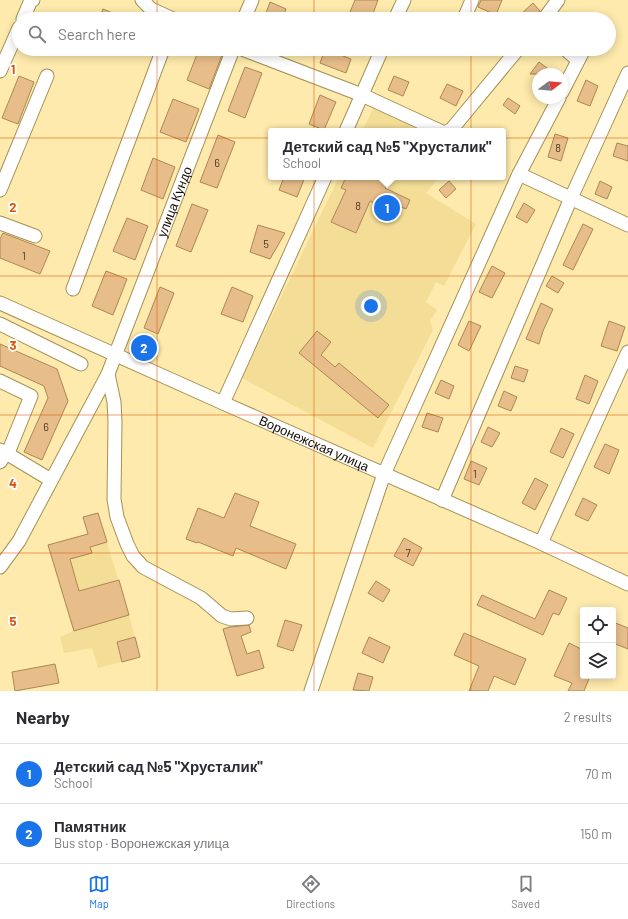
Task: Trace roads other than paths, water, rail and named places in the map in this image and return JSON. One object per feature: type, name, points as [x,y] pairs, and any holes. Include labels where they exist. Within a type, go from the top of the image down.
[{"type":"street","points":[[26,12],[32,0]]},
{"type":"street","points":[[142,0],[151,9],[158,12]]},
{"type":"street","points":[[247,12],[252,0]]},
{"type":"street","points":[[399,12],[404,0]]},
{"type":"street","points":[[467,12],[472,0]]},
{"type":"street","points":[[549,12],[558,0]]},
{"type":"street","points":[[0,71],[4,50],[12,38]]},
{"type":"street","points":[[73,289],[160,56]]},
{"type":"street","name":"улица Кундо","points":[[0,567],[19,541],[108,374],[230,56]]},
{"type":"street","points":[[260,56],[362,95],[434,128]]},
{"type":"street","points":[[347,128],[379,56]]},
{"type":"street","points":[[453,128],[512,56]]},
{"type":"street","points":[[568,80],[580,56]]},
{"type":"street","points":[[442,500],[571,198],[628,74]]},
{"type":"street","points":[[0,190],[47,76]]},
{"type":"street","points":[[311,691],[384,474],[519,174],[556,104]]},
{"type":"street","points":[[519,174],[628,225]]},
{"type":"street","points":[[223,403],[324,180]]},
{"type":"street","points":[[0,223],[35,236]]},
{"type":"street","name":"Воронежская улица","points":[[0,303],[541,543],[628,584]]},
{"type":"street","points":[[0,324],[81,364]]},
{"type":"street","points":[[541,543],[628,352]]},
{"type":"street","points":[[108,374],[114,402],[116,438],[114,499],[117,517],[133,556],[143,568],[201,598],[222,616],[231,619],[247,618]]},
{"type":"street","points":[[0,381],[31,396],[10,448],[2,455],[51,480]]},
{"type":"place","name":"Детский сад №5 \"Хрусталик\"","points":[[387,208]]},
{"type":"place","name":"Памятник","points":[[144,348]]}]
